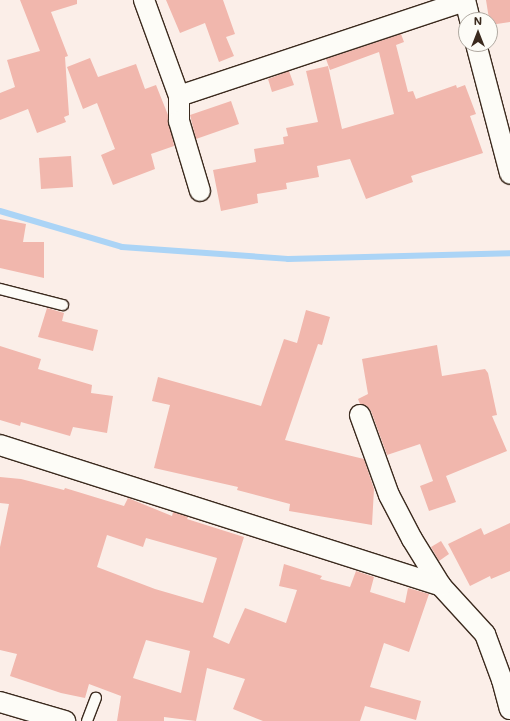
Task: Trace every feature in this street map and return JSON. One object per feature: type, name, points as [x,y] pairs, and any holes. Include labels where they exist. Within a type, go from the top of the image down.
[{"type":"street","points":[[144,0],[179,96],[179,121],[200,191]]},
{"type":"street","points":[[179,96],[465,1],[468,12]]},
{"type":"street","points":[[478,52],[510,174]]},
{"type":"street","points":[[360,415],[390,495],[412,539],[440,586],[484,634],[502,680],[510,709]]},
{"type":"street","points":[[0,445],[440,586]]},
{"type":"street","points":[[0,702],[65,721]]},
{"type":"lane","points":[[0,290],[64,305]]},
{"type":"lane","points":[[87,721],[96,698]]},
{"type":"building","points":[[20,0],[77,0],[77,4],[51,12],[68,56],[65,57],[69,115],[64,117],[66,122],[37,133],[28,109],[0,120],[0,93],[15,87],[7,60],[40,51]]},
{"type":"building","points":[[166,0],[223,0],[235,34],[226,37],[234,56],[219,62],[205,23],[180,33]]},
{"type":"building","points":[[486,0],[510,0],[510,22],[498,24],[498,12],[488,12]]},
{"type":"building","points":[[401,34],[404,42],[396,45],[408,92],[413,91],[416,99],[456,85],[457,88],[465,85],[476,114],[470,116],[483,153],[411,176],[413,182],[366,199],[350,159],[317,166],[319,177],[286,183],[287,189],[257,194],[258,203],[221,211],[213,170],[256,162],[254,149],[284,144],[283,137],[288,136],[286,128],[318,122],[306,71],[328,66],[342,129],[394,114],[379,52],[330,70],[326,59]]},
{"type":"building","points":[[90,58],[98,77],[136,64],[145,89],[156,85],[168,115],[174,146],[151,154],[155,169],[113,185],[101,155],[115,149],[97,103],[83,109],[67,67]]},
{"type":"building","points":[[289,71],[294,85],[272,92],[268,79]]},
{"type":"building","points":[[231,101],[239,124],[196,139],[190,115]]},
{"type":"building","points":[[71,156],[73,187],[41,189],[39,158]]},
{"type":"building","points":[[0,219],[26,224],[23,242],[44,242],[44,278],[0,268]]},
{"type":"building","points":[[47,308],[64,313],[62,321],[98,330],[93,351],[38,337]]},
{"type":"building","points":[[306,310],[330,317],[322,345],[318,344],[285,440],[364,459],[374,489],[372,525],[289,511],[290,504],[237,490],[238,487],[154,468],[170,405],[152,401],[158,377],[261,406],[284,339],[297,343]]},
{"type":"building","points":[[437,345],[442,376],[485,369],[488,373],[497,415],[492,416],[507,451],[446,476],[456,502],[429,511],[420,486],[433,481],[420,444],[387,455],[371,411],[367,406],[360,404],[358,399],[368,394],[362,359]]},
{"type":"building","points":[[0,346],[41,359],[38,369],[92,385],[91,393],[113,396],[107,433],[73,427],[70,436],[21,422],[20,426],[0,420]]},
{"type":"building","points":[[0,477],[21,479],[64,490],[65,488],[124,506],[128,498],[172,516],[173,512],[188,517],[187,519],[244,537],[213,637],[229,644],[245,608],[286,623],[297,590],[279,586],[284,564],[322,576],[320,579],[350,587],[356,571],[374,577],[370,592],[405,603],[408,588],[429,594],[409,652],[384,643],[370,687],[421,701],[416,720],[365,706],[360,721],[263,721],[233,709],[245,679],[207,668],[196,721],[164,717],[164,721],[117,721],[121,696],[89,684],[85,698],[61,693],[10,676],[17,654],[0,650],[0,547],[9,504],[0,503]],"holes":[[[107,535],[143,547],[146,538],[217,558],[203,603],[155,589],[97,567]],[[146,640],[190,651],[181,693],[133,678]]]},
{"type":"building","points":[[510,523],[510,571],[491,579],[490,576],[470,586],[448,544],[481,528],[484,535]]},
{"type":"building","points":[[441,541],[449,554],[439,561],[431,547]]},
{"type":"waterway","points":[[0,211],[122,247],[288,259],[510,253]]}]
